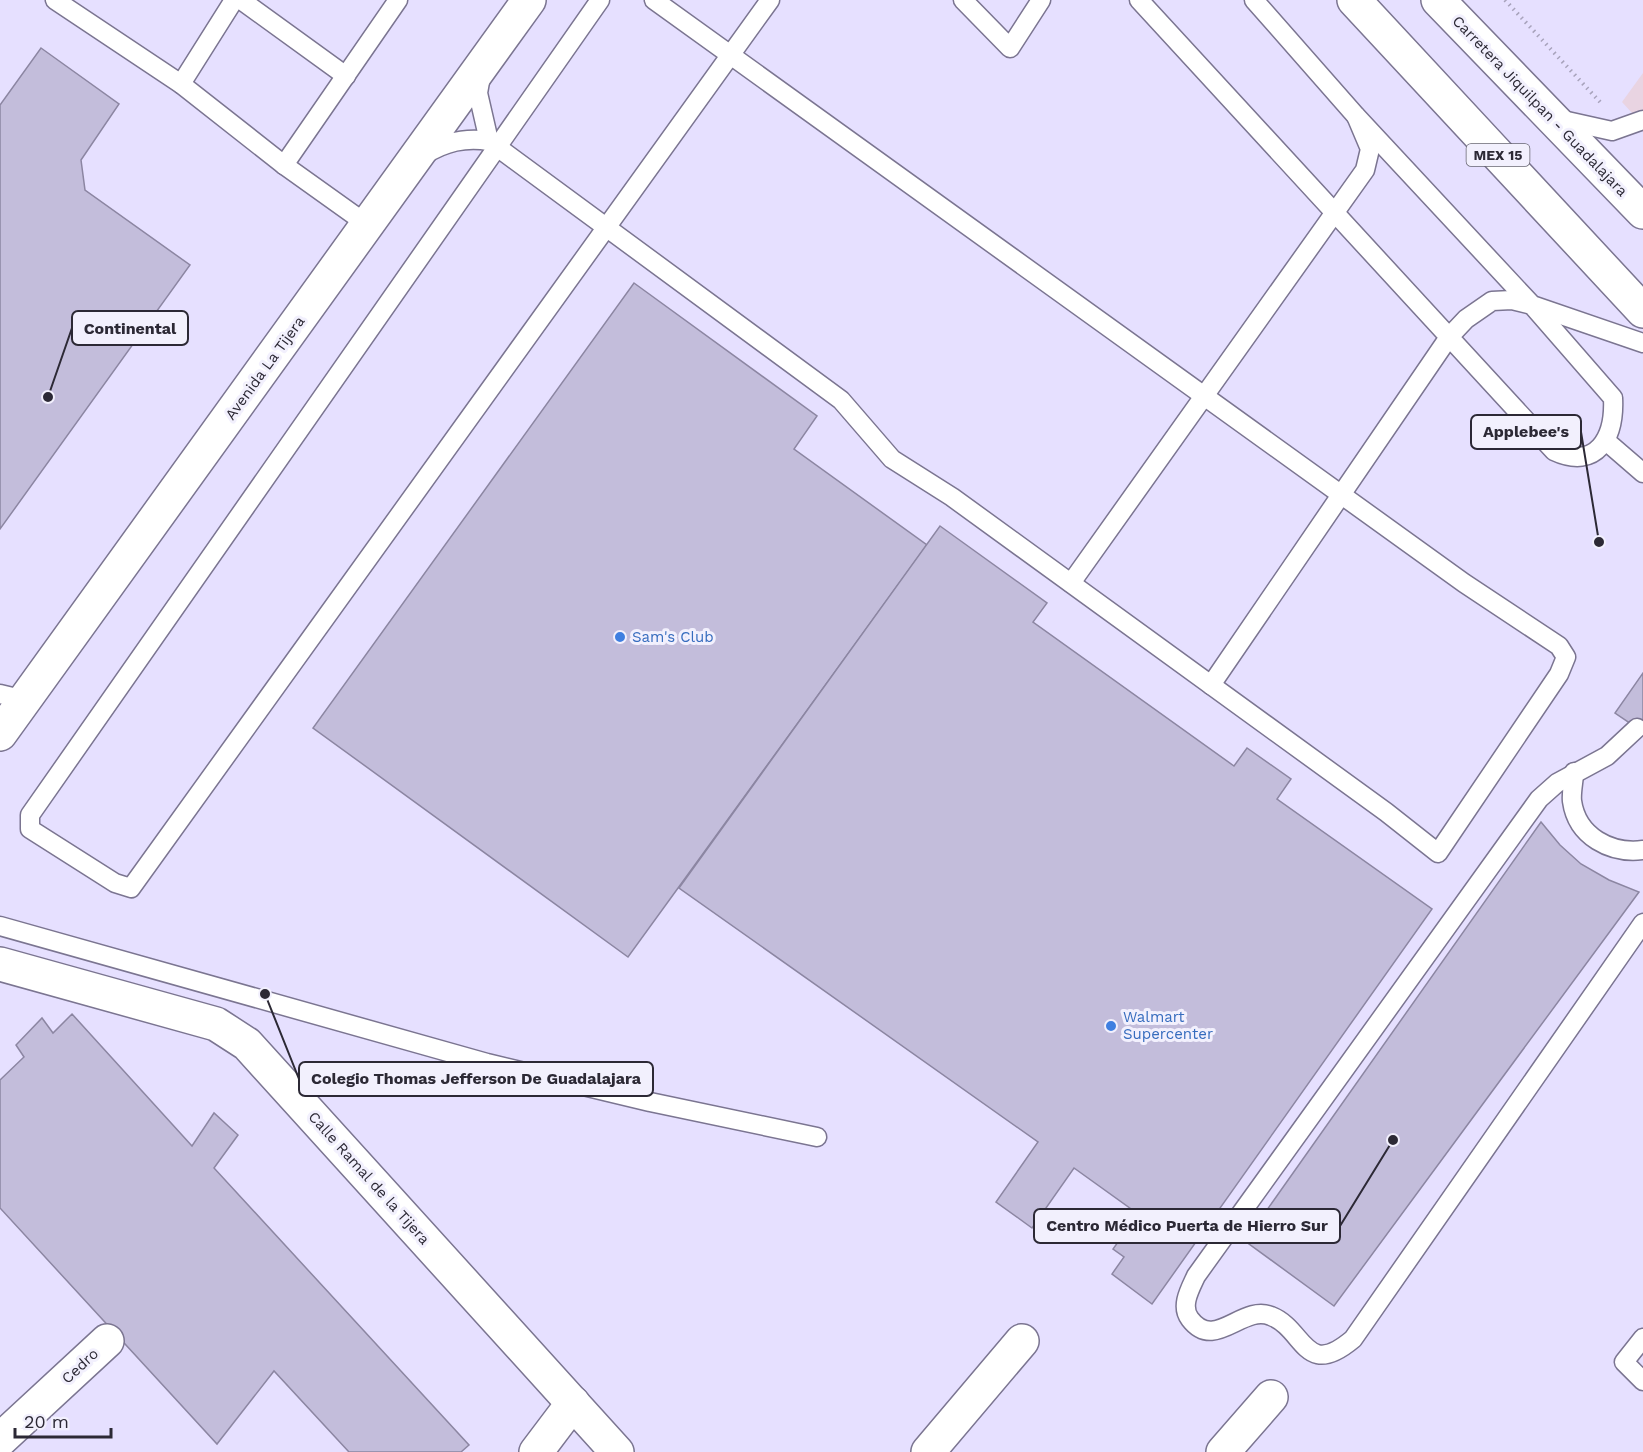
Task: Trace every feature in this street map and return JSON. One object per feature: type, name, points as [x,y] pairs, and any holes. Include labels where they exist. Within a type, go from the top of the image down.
[{"type":"main road","name":"Avenida La Tijera","points":[[0,734],[12,697],[368,225],[529,0]]},
{"type":"main road","name":"MEX 15","points":[[1353,0],[1643,311]]},
{"type":"main road","name":"Carretera Jiquilpan - Guadalajara","points":[[1438,0],[1551,117],[1637,201]]},
{"type":"main road","name":"Calle Ramal de la Tijera","points":[[0,964],[216,1024],[247,1044],[618,1452]]},
{"type":"main road","name":"Cedro","points":[[0,1440],[107,1341]]},
{"type":"main road","points":[[928,1452],[1022,1341]]},
{"type":"main road","points":[[1223,1452],[1271,1397]]},
{"type":"main road","points":[[536,1452],[573,1403]]},
{"type":"lane","points":[[54,0],[181,84],[284,165],[368,225]]},
{"type":"lane","points":[[181,84],[234,0]]},
{"type":"lane","points":[[241,0],[346,76]]},
{"type":"lane","points":[[284,165],[398,0]]},
{"type":"lane","points":[[600,0],[493,143],[30,815],[30,829],[115,883],[131,888],[770,0]]},
{"type":"lane","points":[[414,161],[439,146],[469,138],[493,143],[841,400],[892,459],[952,497],[1386,812],[1438,853],[1559,674],[1566,657],[1560,646],[1464,583],[654,0]]},
{"type":"lane","points":[[963,0],[1010,48],[1041,0]]},
{"type":"lane","points":[[1139,0],[1554,451],[1570,458],[1584,457],[1599,449],[1606,441],[1614,414],[1613,398],[1532,305],[1356,116],[1254,0]]},
{"type":"lane","points":[[484,63],[478,93],[493,143]]},
{"type":"lane","points":[[1071,583],[1365,170],[1370,149],[1356,116]]},
{"type":"lane","points":[[1551,117],[1612,131],[1643,120]]},
{"type":"lane","points":[[1211,685],[1449,337],[1466,319],[1492,301],[1512,300],[1643,343]]},
{"type":"lane","points":[[1606,441],[1643,473]]},
{"type":"lane","points":[[1637,728],[1607,756],[1574,772],[1557,783],[1539,800],[1196,1276],[1186,1297],[1187,1315],[1196,1327],[1210,1332],[1226,1329],[1245,1315],[1261,1311],[1277,1318],[1304,1348],[1320,1354],[1338,1352],[1353,1339],[1643,923]]},
{"type":"lane","points":[[1574,772],[1572,802],[1583,829],[1606,847],[1629,852],[1643,850]]},
{"type":"lane","points":[[0,926],[487,1063],[650,1102],[817,1137]]},
{"type":"lane","points":[[1643,1338],[1624,1362],[1643,1381]]},
{"type":"path","points":[[1505,0],[1623,127]]},
{"type":"shaded area","points":[[1643,73],[1643,125],[1622,102]]},
{"type":"building","points":[[41,48],[119,104],[81,160],[85,190],[190,265],[0,529],[0,105]]},
{"type":"building","name":"Sam's Club","points":[[634,283],[817,416],[794,449],[927,545],[628,957],[313,728]]},
{"type":"building","name":"Walmart Supercenter","points":[[940,526],[1047,603],[1033,622],[1234,766],[1247,748],[1291,779],[1277,799],[1432,909],[1152,1304],[1112,1274],[1124,1257],[1113,1249],[1138,1214],[1074,1168],[1032,1228],[996,1202],[1038,1142],[679,888]]},
{"type":"building","points":[[1643,673],[1643,732],[1615,713]]},
{"type":"building","points":[[1541,822],[1560,845],[1581,864],[1609,880],[1639,892],[1334,1306],[1245,1241]]},
{"type":"building","points":[[72,1014],[192,1146],[214,1113],[238,1135],[214,1168],[469,1445],[461,1452],[349,1452],[274,1371],[217,1444],[0,1208],[0,1080],[24,1057],[16,1045],[42,1018],[53,1033]]},
{"type":"place","name":"Continental","points":[[48,397]]},
{"type":"place","name":"Applebee's","points":[[1599,542]]},
{"type":"place","name":"Sam's Club","points":[[620,637]]},
{"type":"place","name":"Colegio Thomas Jefferson De Guadalajara","points":[[265,994]]},
{"type":"place","name":"Walmart Supercenter","points":[[1111,1026]]},
{"type":"place","name":"Centro Médico Puerta de Hierro Sur","points":[[1393,1140]]}]
